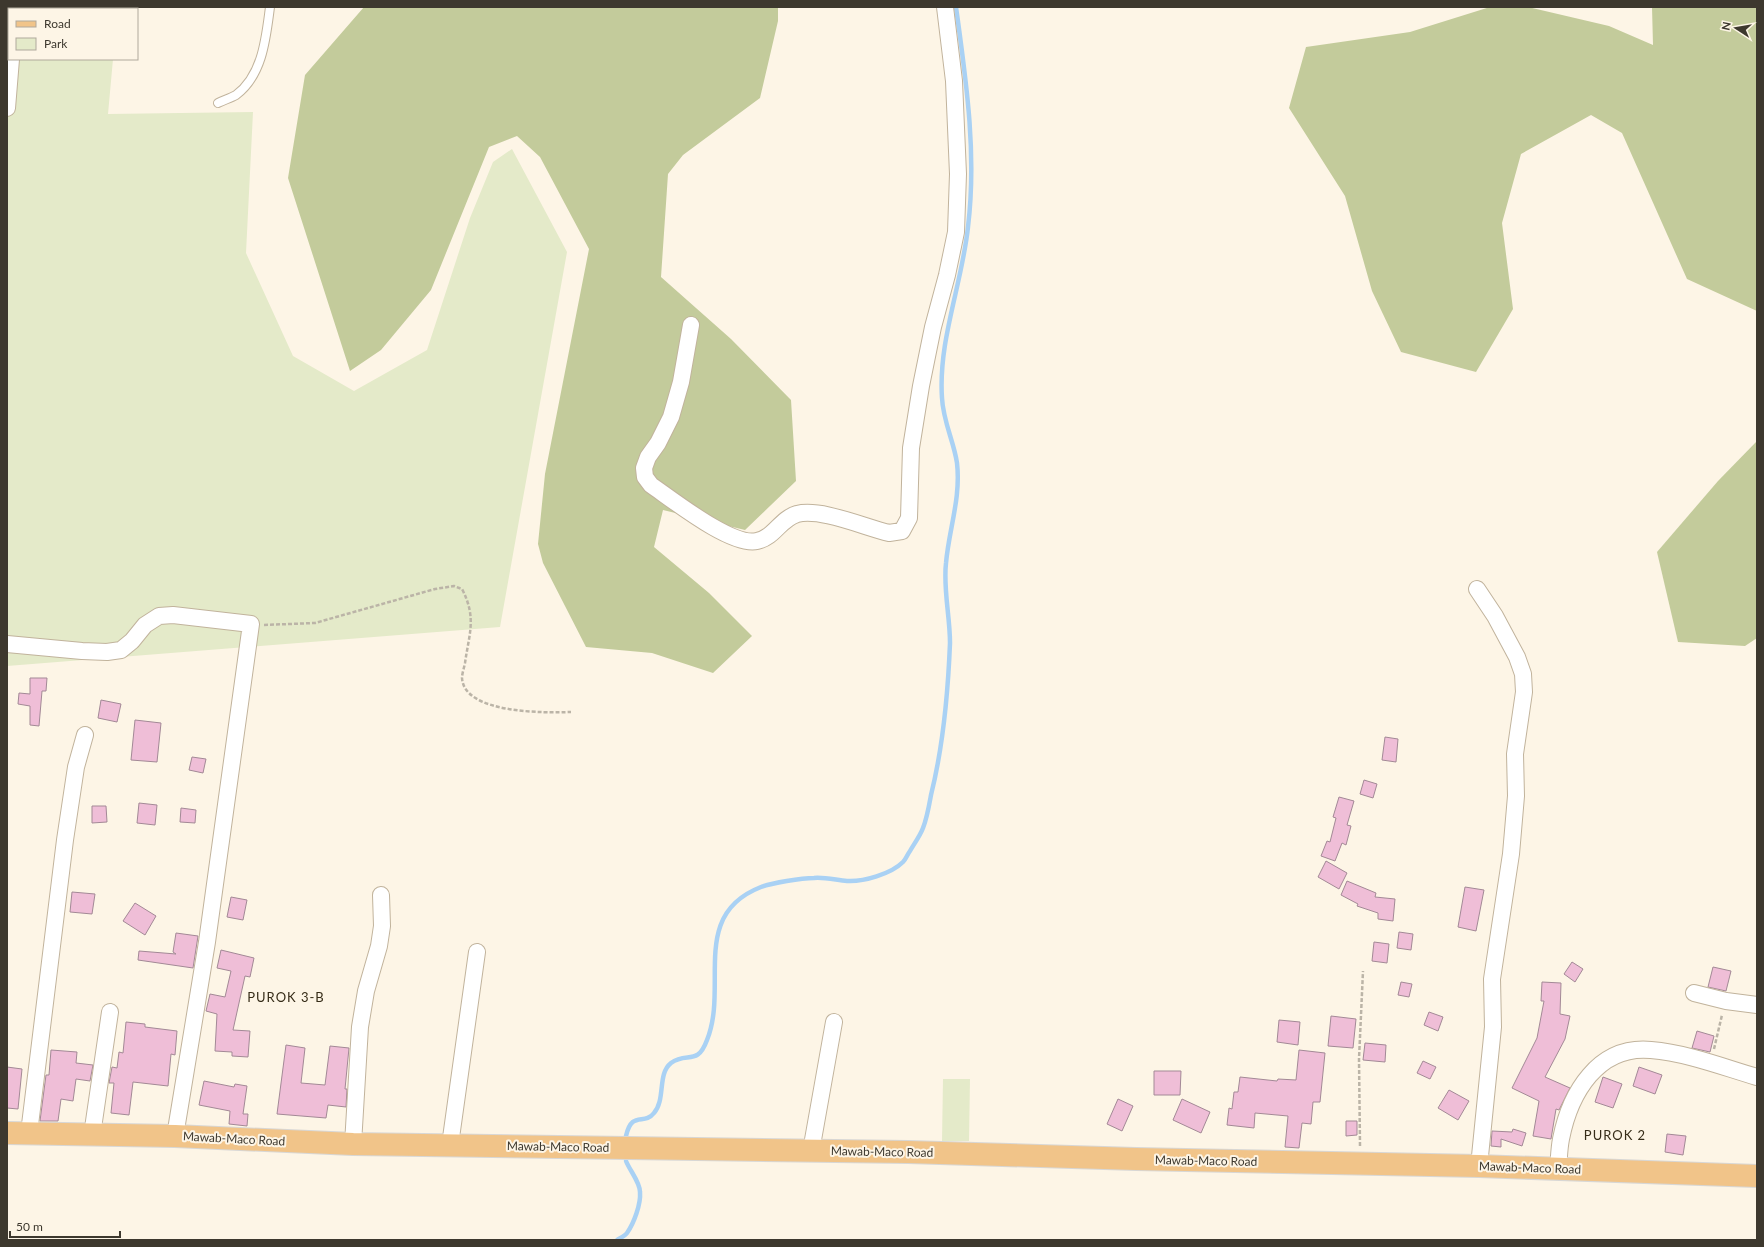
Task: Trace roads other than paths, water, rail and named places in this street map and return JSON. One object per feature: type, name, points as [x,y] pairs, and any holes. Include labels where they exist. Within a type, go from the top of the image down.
[{"type":"main road","name":"Mawab-Maco Road","points":[[7,1133],[174,1136],[353,1144],[811,1150],[1479,1166],[1757,1176]]},
{"type":"street","points":[[691,325],[681,382],[671,417],[658,443],[648,457],[644,468],[645,477],[651,485],[725,534],[743,541],[757,541],[772,534],[783,521],[797,514],[813,513],[889,533],[902,531],[909,518],[911,448],[921,386],[933,326],[948,275],[956,232],[958,174],[954,81],[946,7]]},
{"type":"street","points":[[7,108],[11,60]]},
{"type":"street","points":[[1477,589],[1495,616],[1517,657],[1523,674],[1524,692],[1515,754],[1516,796],[1511,854],[1492,980],[1493,1027],[1479,1166]]},
{"type":"street","points":[[7,644],[106,652],[121,650],[132,641],[145,625],[159,616],[173,615],[251,624],[208,934],[174,1136]]},
{"type":"street","points":[[29,1133],[65,840],[76,767],[85,735]]},
{"type":"street","points":[[353,1144],[360,1027],[366,991],[380,946],[382,926],[380,895]]},
{"type":"street","points":[[450,1145],[477,952]]},
{"type":"street","points":[[1694,993],[1726,1001],[1757,1005]]},
{"type":"street","points":[[92,1135],[110,1012]]},
{"type":"street","points":[[811,1150],[834,1022]]},
{"type":"street","points":[[1558,1169],[1561,1140],[1570,1108],[1578,1091],[1591,1072],[1608,1058],[1630,1051],[1650,1050],[1672,1053],[1757,1077]]},
{"type":"lane","points":[[218,103],[235,96],[246,86],[254,74],[265,44],[270,7]]},
{"type":"waterway","points":[[626,1136],[632,1123],[650,1117],[658,1107],[664,1073],[671,1063],[682,1058],[695,1056],[703,1048],[707,1040],[713,1019],[715,997],[715,954],[718,933],[725,915],[739,899],[761,887],[787,881],[818,878],[854,881],[869,879],[884,874],[904,861],[920,834],[926,820],[939,758],[948,681],[950,643],[945,573],[947,550],[956,501],[958,476],[954,447],[946,423],[943,407],[942,377],[947,334],[961,270],[968,227],[971,172],[971,144],[967,89],[956,7]]},
{"type":"waterway","points":[[617,1240],[625,1235],[630,1229],[640,1197],[640,1188],[626,1161]]},
{"type":"district","name":"PUROK 3-B","points":[[286,997]]},
{"type":"district","name":"PUROK 2","points":[[1615,1135]]}]
